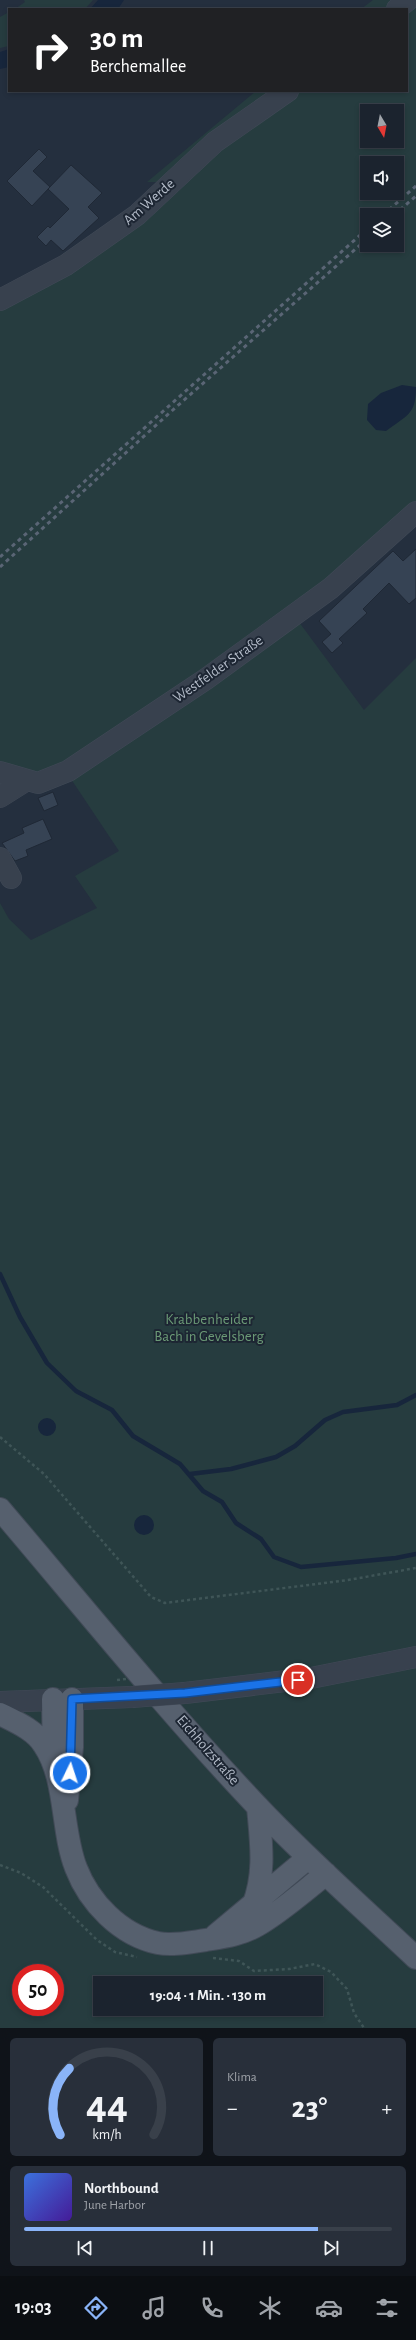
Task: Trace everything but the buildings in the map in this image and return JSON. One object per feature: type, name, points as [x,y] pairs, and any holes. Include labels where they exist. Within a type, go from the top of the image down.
[{"type":"main road","name":"Eichholzstraße","points":[[0,1509],[185,1726],[258,1807],[308,1858],[416,1958]]},
{"type":"main road","points":[[54,1764],[62,1699]]},
{"type":"main road","points":[[62,1699],[70,1787],[64,1811]]},
{"type":"main road","points":[[0,1714],[29,1729],[44,1744],[54,1764],[76,1867],[87,1890],[96,1904],[129,1931],[158,1943],[186,1943],[232,1937],[258,1925],[326,1874]]},
{"type":"main road","points":[[252,1907],[260,1887],[262,1857],[258,1807]]},
{"type":"main road","points":[[210,1940],[252,1907],[308,1858]]},
{"type":"street","points":[[399,8],[408,0]]},
{"type":"street","name":"Am Werde","points":[[0,300],[66,265],[137,215],[215,142],[287,92]]},
{"type":"street","name":"Westfelder Straße","points":[[0,772],[38,783],[68,771],[206,679],[331,588],[416,512]]},
{"type":"street","points":[[0,797],[27,780]]},
{"type":"street","points":[[0,858],[11,878]]},
{"type":"street","points":[[0,1702],[132,1697],[185,1693],[311,1678],[416,1657]]},
{"type":"path","points":[[0,1436],[44,1474],[151,1597],[165,1603],[348,1580],[416,1568]]},
{"type":"green space","points":[[24,0],[93,0],[86,8],[16,8],[25,2]]},
{"type":"green space","points":[[373,0],[416,0],[416,507],[276,624],[44,774],[0,767],[0,305],[67,267],[161,182],[147,182],[255,92],[408,92],[408,8],[362,8]]},
{"type":"green space","points":[[8,13],[8,46],[0,48],[0,17]]},
{"type":"green space","name":"Krabbenheider Bach in Gevelsberg","points":[[296,618],[364,710],[416,658],[416,2028],[0,2028],[0,903],[9,919],[31,940],[97,908],[75,876],[119,851],[69,776]]},
{"type":"water","points":[[98,0],[124,0],[119,8],[91,8]]},
{"type":"water","points":[[8,49],[8,67],[0,69],[0,52]]},
{"type":"water","points":[[402,385],[416,387],[416,396],[412,409],[409,414],[386,431],[376,430],[367,420],[368,404],[381,393]]},
{"type":"water","points":[[43,1418],[51,1418],[56,1423],[54,1434],[51,1436],[43,1436],[38,1431],[38,1423]]},
{"type":"water","points":[[144,1515],[151,1518],[154,1525],[151,1532],[144,1535],[137,1532],[134,1525],[137,1518]]},
{"type":"waterway","points":[[0,1274],[20,1317],[47,1363],[76,1391],[112,1410],[133,1436],[180,1464],[203,1491],[222,1502],[236,1523],[261,1539],[274,1557],[301,1567],[396,1558],[416,1554]]},
{"type":"waterway","points":[[190,1474],[231,1469],[276,1457],[295,1446],[325,1420],[343,1412],[397,1405],[416,1395]]},
{"type":"railway","points":[[391,208],[416,186]]},
{"type":"railway","points":[[402,208],[416,196]]},
{"type":"railway","points":[[0,557],[360,235]]},
{"type":"railway","points":[[0,567],[175,408],[360,245]]},
{"type":"route","points":[[70,1773],[72,1747],[72,1699],[185,1693],[298,1680]]}]
